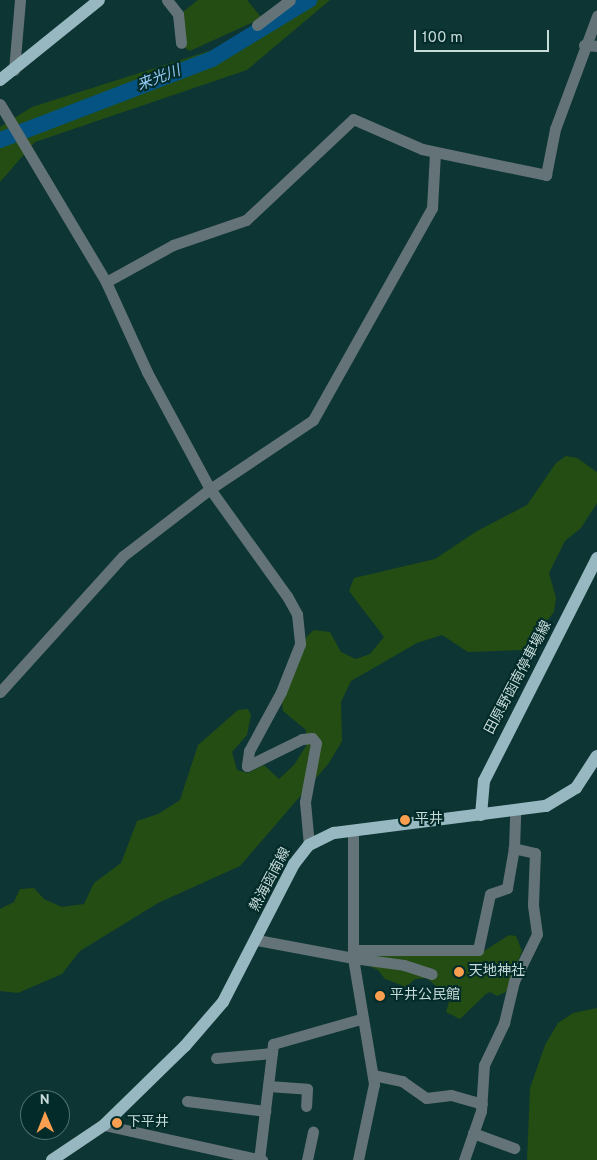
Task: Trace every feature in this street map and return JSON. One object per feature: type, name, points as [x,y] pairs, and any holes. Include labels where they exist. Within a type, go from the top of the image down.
[{"type":"main road","points":[[0,80],[99,0]]},
{"type":"main road","name":"田原野函南停車場線","points":[[481,815],[484,781],[597,558]]},
{"type":"main road","name":"熱海函南線","points":[[52,1160],[104,1125],[186,1046],[223,1002],[257,940],[294,864],[310,845],[334,833],[546,806],[569,795],[597,756]]},
{"type":"street","points":[[14,70],[20,0]]},
{"type":"street","points":[[167,0],[178,14],[181,43]]},
{"type":"street","points":[[257,25],[290,0]]},
{"type":"street","points":[[106,282],[173,245],[246,220],[354,119],[435,152],[546,174],[555,129],[584,45],[597,16]]},
{"type":"street","points":[[584,45],[597,46]]},
{"type":"street","points":[[3,108],[106,282],[147,372],[210,489],[288,596],[301,626],[300,644],[293,665],[249,751],[247,766],[302,739],[312,738],[316,744],[305,802],[310,845]]},
{"type":"street","points":[[0,692],[123,556],[210,489],[313,420],[432,208],[435,152]]},
{"type":"street","points":[[353,954],[478,950],[490,894],[507,888],[514,848],[515,811]]},
{"type":"street","points":[[353,831],[353,954],[361,1019],[373,1075],[372,1105],[358,1160]]},
{"type":"street","points":[[464,1160],[482,1104],[484,1065],[504,1023],[514,981],[537,934],[533,904],[535,853],[514,848]]},
{"type":"street","points":[[257,940],[353,954],[404,965],[432,974]]},
{"type":"street","points":[[104,1125],[260,1160],[273,1044],[361,1019]]},
{"type":"street","points":[[216,1058],[272,1053]]},
{"type":"street","points":[[373,1075],[402,1081],[426,1098],[451,1095],[482,1104]]},
{"type":"street","points":[[268,1086],[307,1089],[306,1106]]},
{"type":"street","points":[[186,1100],[265,1111]]},
{"type":"street","points":[[307,1160],[313,1132]]},
{"type":"street","points":[[473,1134],[514,1148]]},
{"type":"green space","points":[[198,0],[247,0],[262,18],[190,51],[185,48],[182,20],[184,11]]},
{"type":"green space","points":[[295,0],[330,0],[247,70],[35,142],[0,182],[0,127],[32,107],[231,44]]},
{"type":"green space","points":[[566,456],[577,458],[597,472],[597,503],[581,528],[565,541],[549,573],[556,598],[554,612],[524,650],[468,652],[442,635],[417,643],[351,681],[341,702],[342,741],[329,763],[240,866],[158,903],[80,951],[62,974],[18,993],[0,991],[0,909],[14,902],[20,889],[34,888],[44,899],[62,907],[84,904],[94,883],[121,863],[137,821],[158,814],[180,800],[198,745],[238,710],[248,709],[251,715],[247,735],[232,752],[237,770],[248,773],[264,765],[279,779],[294,765],[306,746],[306,730],[283,711],[282,703],[307,636],[314,630],[330,632],[341,652],[356,659],[370,654],[384,637],[349,591],[354,578],[435,559],[477,531],[527,505],[556,463]]},
{"type":"green space","points":[[509,935],[516,936],[522,951],[506,992],[497,996],[490,992],[486,994],[460,1019],[446,1012],[450,999],[427,978],[415,979],[406,987],[385,979],[378,970],[363,963],[366,954],[431,956],[436,953],[481,953]]},
{"type":"green space","points":[[597,1008],[597,1160],[527,1160],[530,1088],[545,1045],[558,1023],[573,1013]]},
{"type":"waterway","name":"来光川","points":[[0,140],[212,59],[309,0]]},
{"type":"place","name":"平井","points":[[405,820]]},
{"type":"place","name":"天地神社","points":[[459,972]]},
{"type":"place","name":"平井公民館","points":[[380,996]]},
{"type":"place","name":"下平井","points":[[117,1123]]}]
